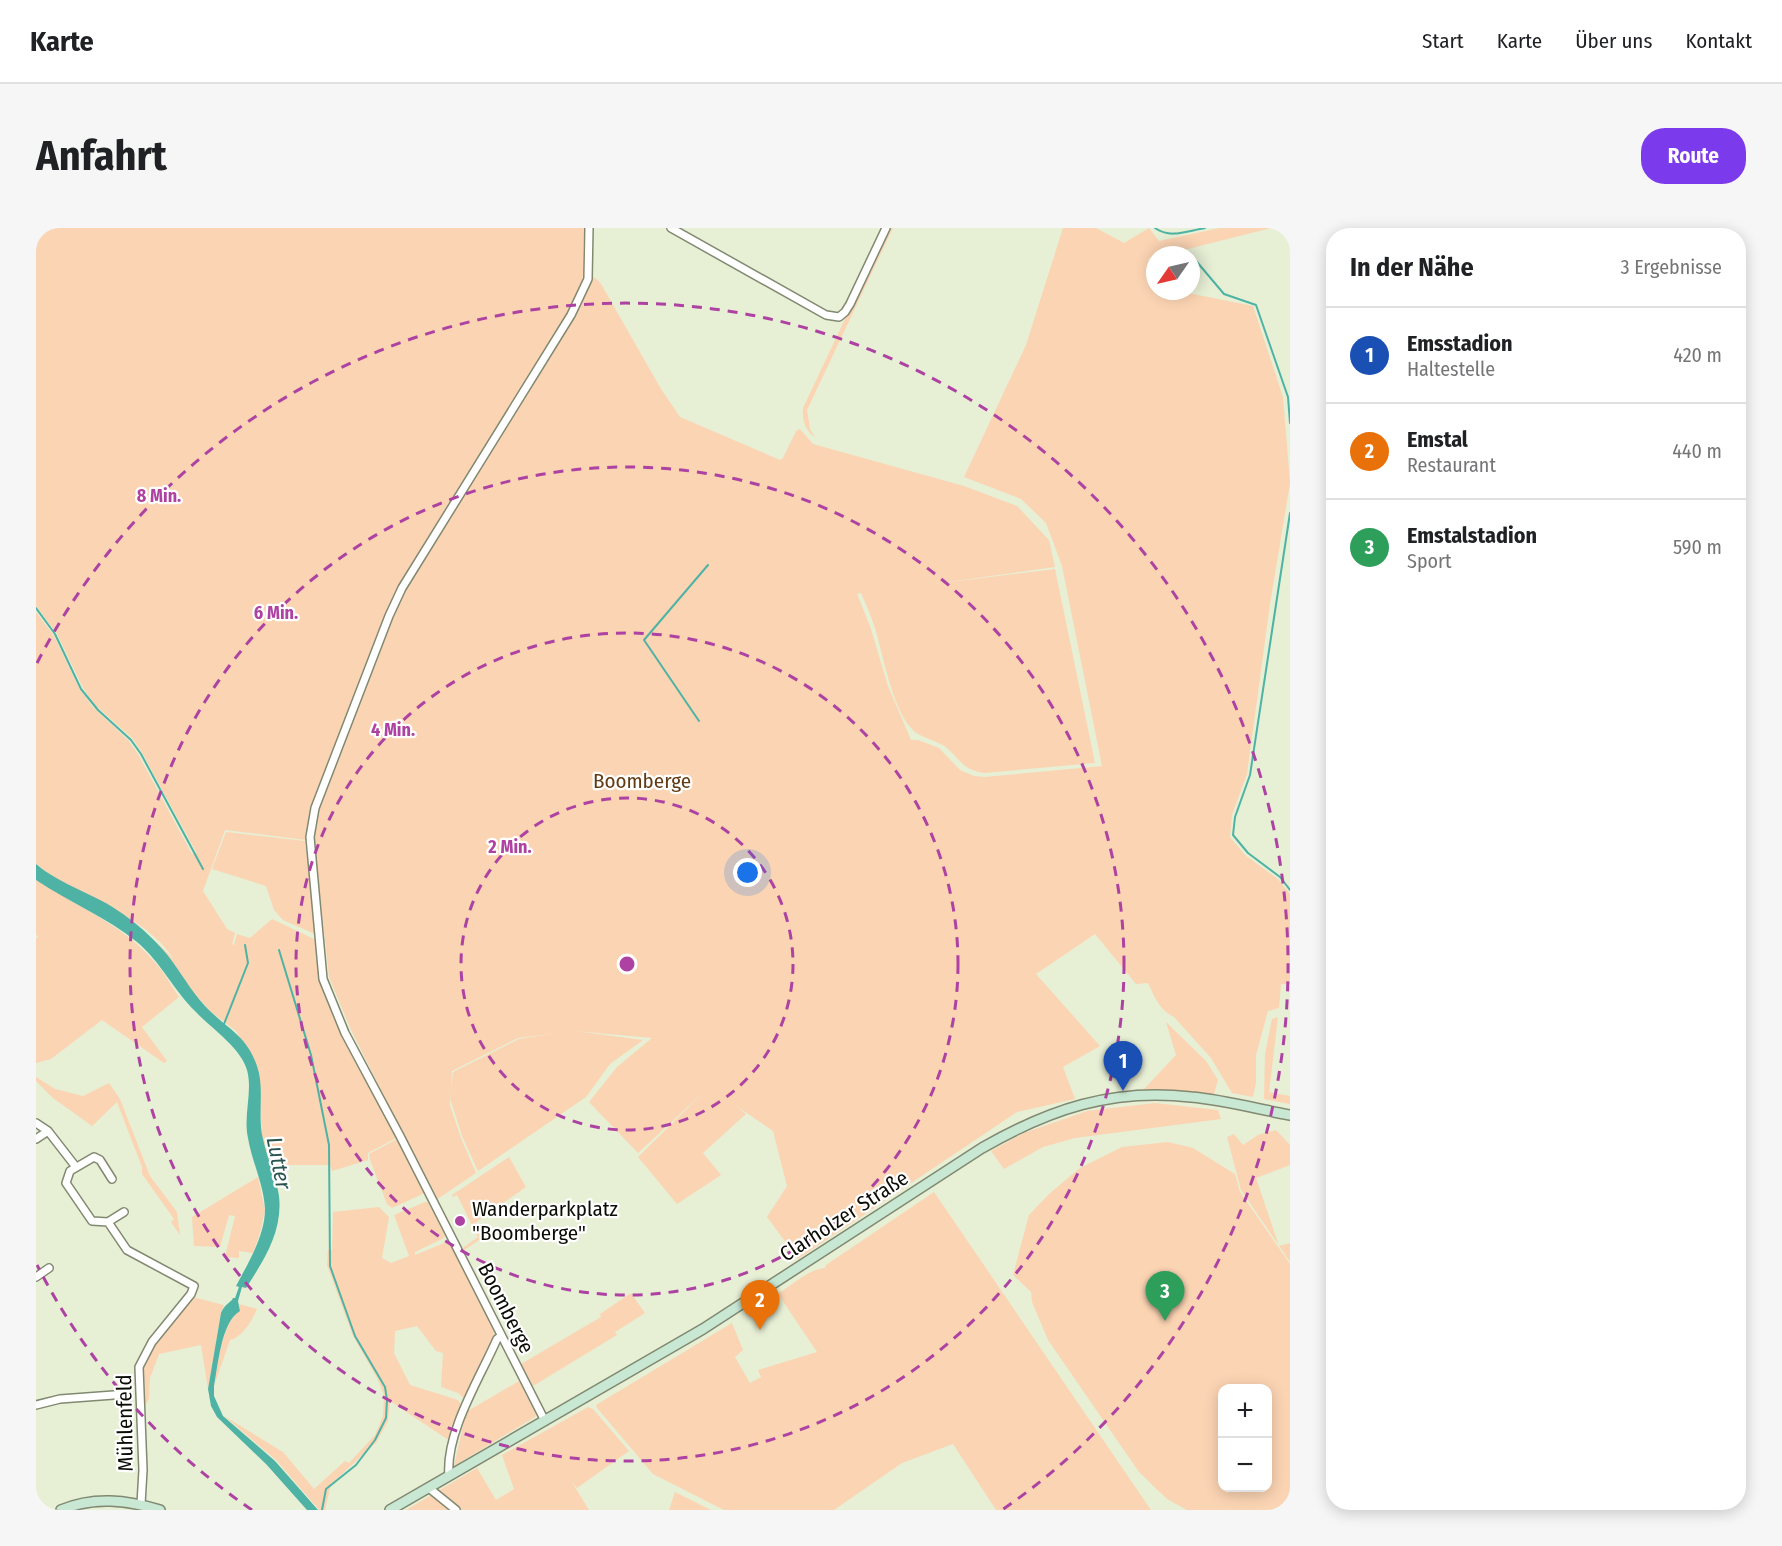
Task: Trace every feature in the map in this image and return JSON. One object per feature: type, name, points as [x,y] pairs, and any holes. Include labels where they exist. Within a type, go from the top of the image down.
[{"type":"street","name":"Boomberge","points":[[545,1421],[345,1033],[323,979],[310,837],[315,808],[402,588],[571,315],[586,286],[589,228]]},
{"type":"street","points":[[671,228],[826,315],[838,317],[850,304],[885,228]]},
{"type":"street","name":"Clarholzer Straße","points":[[390,1510],[712,1323],[982,1148],[1020,1126],[1089,1102],[1156,1094],[1226,1101],[1290,1115]]},
{"type":"street","points":[[36,1123],[48,1131],[62,1146],[76,1167]]},
{"type":"street","points":[[36,1139],[48,1131]]},
{"type":"street","points":[[112,1179],[97,1158],[90,1159],[70,1171],[66,1183],[92,1221],[108,1222],[124,1212]]},
{"type":"street","name":"Mühlenfeld","points":[[108,1222],[127,1250],[194,1286],[191,1294],[152,1342],[139,1367],[143,1470],[141,1504]]},
{"type":"street","points":[[36,1277],[49,1268]]},
{"type":"street","points":[[449,1476],[448,1464],[466,1402],[497,1339],[501,1336]]},
{"type":"street","name":"Mühlenfeld","points":[[36,1405],[60,1399],[127,1394]]},
{"type":"street","points":[[429,1488],[456,1510]]},
{"type":"street","points":[[61,1510],[91,1502],[114,1500],[141,1504],[160,1510]]},
{"type":"green space","name":"Boomberge","points":[[41,228],[584,228],[584,268],[601,284],[661,389],[680,417],[780,460],[796,431],[800,429],[813,444],[964,486],[1017,506],[1049,540],[1055,567],[933,584],[1055,569],[1095,763],[977,772],[967,767],[943,745],[915,732],[898,707],[872,619],[861,593],[857,594],[870,626],[888,686],[911,740],[918,740],[939,748],[960,770],[974,776],[985,777],[1102,766],[1062,566],[1046,523],[1021,499],[964,477],[1026,345],[1063,228],[1096,228],[1124,243],[1149,228],[1159,241],[1220,228],[1271,228],[1200,246],[1146,246],[1146,300],[1200,300],[1200,295],[1253,306],[1283,397],[1290,483],[1270,604],[1247,774],[1232,815],[1230,837],[1245,855],[1278,879],[1290,894],[1290,984],[1281,984],[1279,1008],[1268,1011],[1256,1055],[1256,1083],[1253,1097],[1232,1093],[1211,1058],[1174,1017],[1161,1007],[1148,983],[1136,984],[1095,934],[1036,974],[1100,1046],[1063,1067],[1075,1099],[1017,1112],[798,1259],[767,1217],[787,1186],[773,1131],[735,1105],[746,1114],[703,1153],[721,1175],[677,1204],[638,1157],[705,1091],[638,1153],[589,1102],[617,1067],[652,1038],[575,1031],[643,1040],[610,1064],[586,1097],[478,1171],[462,1136],[450,1099],[461,1138],[476,1173],[436,1200],[351,1030],[329,977],[314,841],[225,830],[203,891],[227,929],[235,933],[232,944],[234,945],[237,934],[250,938],[272,919],[318,941],[320,980],[343,1035],[396,1138],[368,1153],[368,1160],[332,1171],[330,1165],[271,1165],[262,1137],[258,1069],[236,1031],[211,1012],[190,989],[172,961],[154,940],[174,959],[145,929],[71,887],[36,864],[36,612],[54,636],[80,690],[93,707],[129,741],[192,854],[196,852],[141,751],[132,738],[95,705],[83,688],[57,634],[36,606],[36,232]],"holes":[[[551,1034],[519,1039],[453,1072],[451,1091],[452,1071],[518,1038]]]},
{"type":"green space","points":[[888,228],[893,228],[807,410],[810,429],[815,437],[805,424],[803,408]]},
{"type":"green space","points":[[226,832],[305,841],[317,935],[283,920],[274,910],[266,886],[212,869]]},
{"type":"green space","points":[[36,880],[116,928],[145,952],[164,973],[179,997],[142,1027],[167,1061],[164,1063],[102,1020],[51,1059],[36,1063],[36,939],[38,936],[36,935]]},
{"type":"green space","points":[[1278,1017],[1269,1092],[1290,1096],[1290,1104],[1264,1099],[1265,1054],[1272,1019]]},
{"type":"green space","points":[[1166,1022],[1206,1061],[1218,1080],[1214,1094],[1144,1089],[1176,1055]]},
{"type":"green space","points":[[36,1077],[55,1089],[83,1096],[109,1083],[120,1099],[150,1176],[177,1212],[180,1235],[171,1222],[174,1219],[142,1174],[142,1167],[117,1102],[92,1126],[53,1098],[36,1081]]},
{"type":"green space","points":[[1155,1103],[1218,1110],[1221,1119],[1075,1138],[1043,1147],[1004,1169],[991,1151],[1024,1133],[1087,1111]]},
{"type":"green space","points":[[1276,1130],[1290,1145],[1290,1165],[1256,1178],[1279,1246],[1241,1190],[1227,1137],[1234,1134],[1243,1145],[1258,1135]]},
{"type":"green space","points":[[397,1139],[425,1193],[392,1208],[387,1204],[369,1154]]},
{"type":"green space","points":[[1168,1142],[1193,1148],[1235,1174],[1240,1192],[1290,1264],[1290,1506],[1283,1510],[1187,1510],[1167,1499],[1139,1472],[1048,1340],[1032,1302],[1031,1292],[1013,1275],[1029,1215],[1049,1194],[1080,1168],[1122,1147]]},
{"type":"green space","points":[[509,1157],[526,1187],[475,1223],[482,1238],[463,1251],[464,1247],[478,1237],[457,1195],[453,1197],[452,1195]]},
{"type":"green space","points":[[258,1177],[265,1210],[253,1253],[239,1251],[239,1258],[225,1257],[235,1216],[229,1215],[220,1247],[194,1246],[192,1217]]},
{"type":"green space","points":[[934,1192],[1151,1510],[996,1510],[953,1444],[902,1463],[834,1510],[724,1510],[653,1474],[597,1408],[596,1405],[732,1323],[743,1350],[735,1357],[750,1383],[761,1377],[758,1370],[817,1352],[778,1294],[807,1274],[825,1268],[826,1265]]},
{"type":"green space","points":[[428,1202],[445,1235],[444,1238],[415,1252],[415,1255],[449,1241],[493,1326],[495,1337],[465,1399],[458,1393],[441,1387],[443,1353],[436,1351],[417,1326],[395,1331],[394,1353],[410,1385],[458,1400],[461,1404],[450,1441],[390,1401],[388,1421],[376,1443],[331,1484],[325,1510],[319,1510],[276,1460],[224,1416],[283,1452],[314,1489],[345,1461],[349,1463],[375,1435],[383,1416],[384,1395],[353,1336],[327,1265],[328,1250],[332,1250],[333,1212],[379,1207],[389,1217],[382,1258],[391,1263],[409,1256],[394,1215]]},
{"type":"green space","points":[[1290,1243],[1290,1262],[1279,1246]]},
{"type":"green space","points":[[631,1293],[645,1313],[615,1332],[617,1335],[533,1386],[521,1364],[601,1317],[600,1314]]},
{"type":"green space","points":[[193,1297],[224,1305],[208,1389],[201,1345],[159,1354],[150,1378],[149,1399],[145,1406],[144,1367],[156,1344]]},
{"type":"green space","points":[[239,1304],[257,1309],[243,1332],[230,1340],[214,1386],[224,1335],[228,1325],[240,1311]]},
{"type":"green space","points":[[519,1381],[536,1414],[535,1417],[454,1466],[466,1412]]},
{"type":"green space","points":[[588,1407],[593,1409],[629,1451],[577,1488],[572,1482],[589,1510],[406,1510],[477,1468],[496,1500],[514,1489],[502,1455]]},
{"type":"green space","points":[[675,1492],[711,1510],[669,1510]]},
{"type":"water","points":[[36,864],[46,872],[113,907],[143,930],[167,954],[200,1000],[238,1035],[253,1056],[260,1083],[261,1130],[279,1196],[278,1221],[265,1256],[246,1288],[242,1287],[238,1301],[240,1311],[228,1325],[224,1334],[214,1396],[223,1416],[275,1461],[318,1510],[307,1510],[266,1464],[217,1417],[211,1406],[208,1389],[221,1313],[226,1305],[235,1298],[239,1287],[236,1286],[255,1249],[264,1219],[262,1191],[247,1129],[249,1078],[244,1062],[232,1046],[188,1004],[146,950],[113,925],[36,880]]},
{"type":"waterway","points":[[1155,228],[1173,234],[1205,228]]},
{"type":"waterway","points":[[1200,266],[1224,294],[1256,305],[1288,397],[1290,423]]},
{"type":"waterway","points":[[1290,513],[1250,775],[1235,817],[1233,835],[1248,853],[1280,877],[1290,890]]},
{"type":"waterway","points":[[699,721],[644,640],[708,565]]},
{"type":"waterway","points":[[36,608],[55,634],[81,689],[98,710],[131,740],[141,754],[203,869]]},
{"type":"waterway","points":[[224,1024],[248,963],[245,945]]},
{"type":"waterway","points":[[279,950],[311,1055],[329,1145],[330,1266],[355,1336],[385,1387],[387,1400],[386,1418],[375,1440],[356,1465],[326,1489],[322,1510]]},
{"type":"place","name":"Emsstadion","points":[[1123,1091]]},
{"type":"place","name":"Wanderparkplatz \"Boomberge\"","points":[[460,1221]]},
{"type":"place","name":"Emstalstadion","points":[[1165,1321]]},
{"type":"place","name":"Emstal","points":[[760,1330]]},
{"type":"water label","name":"Lutter","points":[[279,1163]]}]
